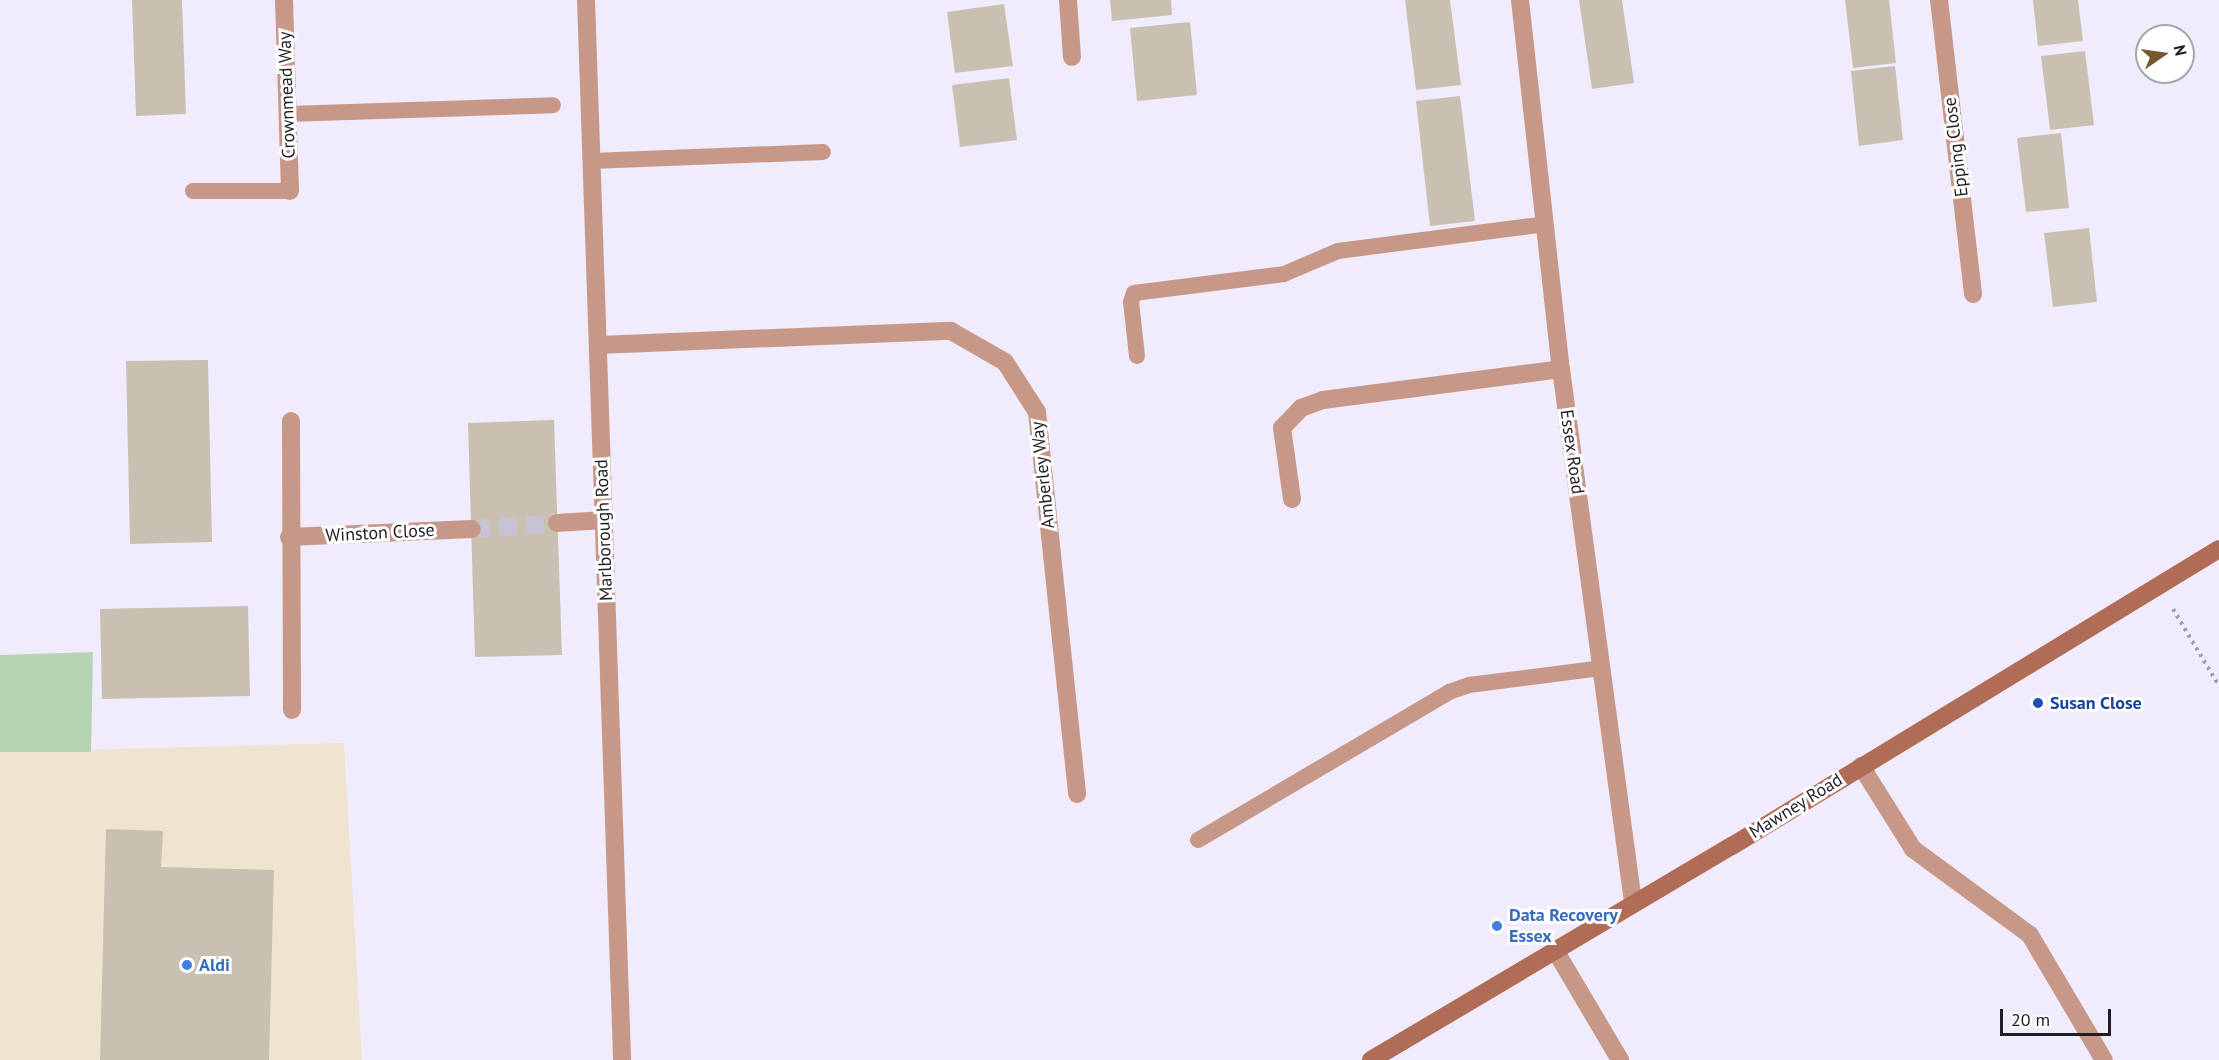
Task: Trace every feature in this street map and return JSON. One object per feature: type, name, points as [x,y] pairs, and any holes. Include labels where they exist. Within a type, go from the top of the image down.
[{"type":"street","name":"Crownmead Way","points":[[284,0],[290,191]]},
{"type":"street","name":"Marlborough Road","points":[[586,0],[622,1060]]},
{"type":"street","points":[[1068,0],[1072,57]]},
{"type":"street","name":"Essex Road","points":[[1520,0],[1561,369],[1633,902]]},
{"type":"street","name":"Epping Close","points":[[1939,0],[1973,294]]},
{"type":"street","name":"Amberley Way","points":[[598,345],[951,331],[1005,362],[1037,412],[1077,794]]},
{"type":"street","points":[[1292,500],[1282,428],[1301,408],[1323,399],[1561,369]]},
{"type":"street","points":[[291,421],[289,537],[292,710]]},
{"type":"street","points":[[557,523],[604,520]]},
{"type":"street","name":"Winston Close","points":[[289,537],[472,529]]},
{"type":"street","name":"Mawney Road","points":[[1371,1060],[2219,549]]},
{"type":"street","points":[[1861,766],[1913,849],[2030,935],[2099,1058]]},
{"type":"street","points":[[1555,950],[1620,1060]]},
{"type":"lane","points":[[288,114],[553,105]]},
{"type":"lane","points":[[591,161],[823,152]]},
{"type":"lane","points":[[193,191],[290,191]]},
{"type":"lane","points":[[1137,356],[1131,302],[1134,293],[1284,274],[1338,251],[1545,224]]},
{"type":"lane","points":[[1198,840],[1449,692],[1469,685],[1601,668]]},
{"type":"path","points":[[2159,585],[2219,686]]},
{"type":"shaded area","points":[[344,743],[362,1060],[0,1060],[0,752]]},
{"type":"green space","points":[[93,652],[91,752],[0,752],[0,655]]},
{"type":"building","points":[[132,0],[182,0],[186,114],[136,116]]},
{"type":"building","points":[[1110,0],[1171,0],[1172,15],[1112,21]]},
{"type":"building","points":[[1405,0],[1450,0],[1461,85],[1416,90]]},
{"type":"building","points":[[1579,0],[1622,0],[1634,83],[1592,89]]},
{"type":"building","points":[[1845,0],[1889,0],[1896,63],[1853,68]]},
{"type":"building","points":[[2033,0],[2078,0],[2083,41],[2038,46]]},
{"type":"building","points":[[1004,4],[1013,66],[955,73],[947,12]]},
{"type":"building","points":[[1190,22],[1197,95],[1137,101],[1130,28]]},
{"type":"building","points":[[2085,51],[2094,125],[2050,130],[2041,56]]},
{"type":"building","points":[[1895,66],[1903,140],[1859,146],[1851,71]]},
{"type":"building","points":[[1009,78],[1017,140],[960,147],[952,85]]},
{"type":"building","points":[[1460,96],[1475,221],[1430,226],[1416,101]]},
{"type":"building","points":[[2061,133],[2069,208],[2026,212],[2017,138]]},
{"type":"building","points":[[2089,228],[2097,302],[2053,307],[2044,233]]},
{"type":"building","points":[[208,360],[212,542],[130,544],[126,361]]},
{"type":"building","points":[[554,420],[562,655],[475,657],[468,423]]},
{"type":"building","points":[[248,606],[250,696],[102,699],[100,609]]},
{"type":"building","name":"Aldi","points":[[106,829],[163,831],[161,867],[274,870],[269,1060],[100,1060]]},
{"type":"tunnel","points":[[472,529],[557,523]]},
{"type":"place","name":"Susan Close","points":[[2038,703]]},
{"type":"place","name":"Data Recovery Essex","points":[[1497,926]]},
{"type":"place","name":"Aldi","points":[[187,965]]}]
